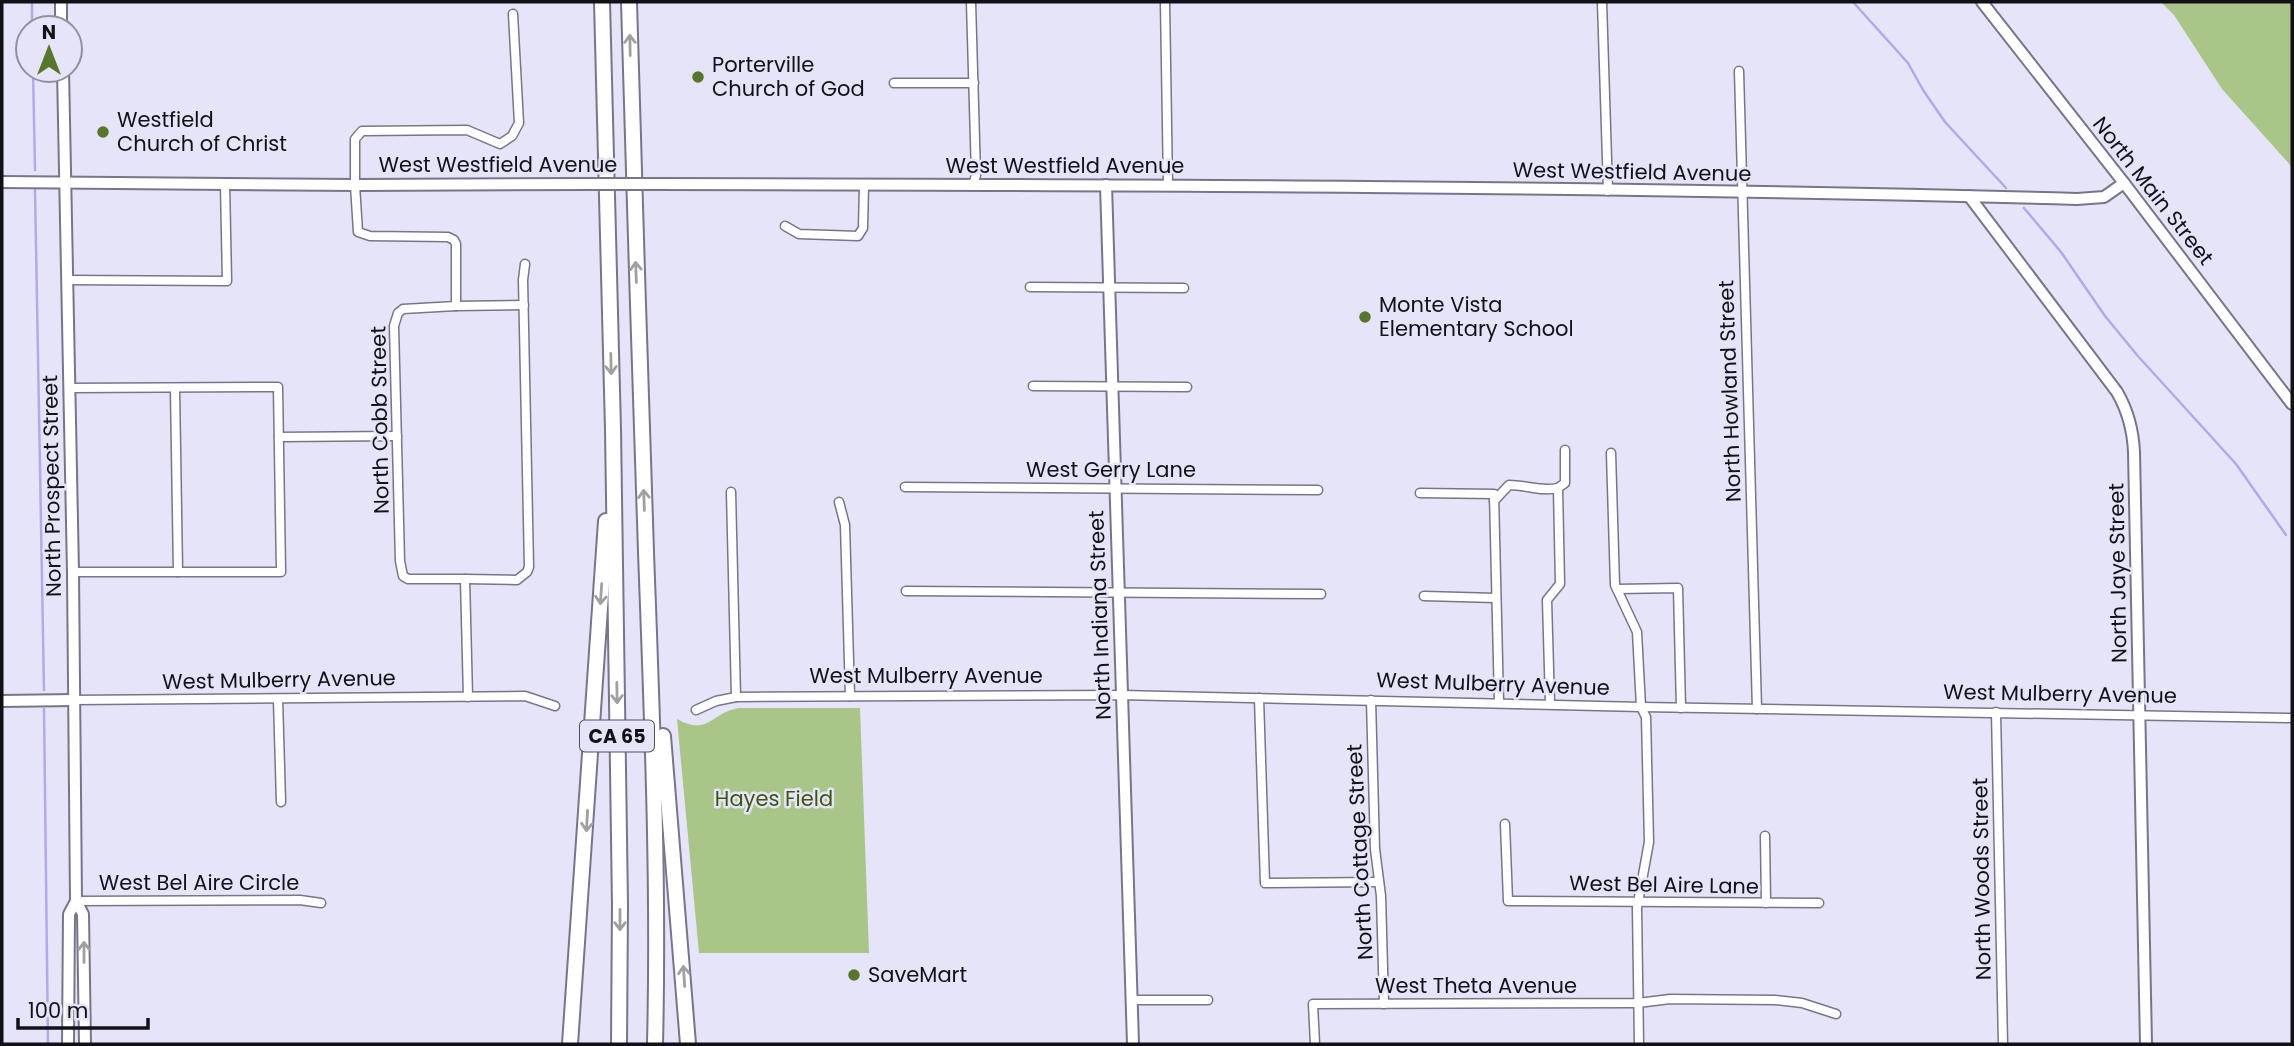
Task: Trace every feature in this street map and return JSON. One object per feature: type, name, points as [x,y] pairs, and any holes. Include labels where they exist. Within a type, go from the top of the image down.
[{"type":"highway","name":"CA 65","points":[[602,2],[613,429],[620,905],[619,1044]]},
{"type":"highway","name":"CA 65","points":[[629,2],[654,770],[657,920],[655,1044]]},
{"type":"highway","points":[[570,1044],[613,429]]},
{"type":"highway","points":[[647,568],[655,617],[664,762],[688,1044]]},
{"type":"street","points":[[971,2],[976,175],[973,185]]},
{"type":"street","points":[[1165,2],[1168,186]]},
{"type":"street","points":[[1602,2],[1608,191]]},
{"type":"street","name":"North Main Street","points":[[1982,2],[2292,404]]},
{"type":"street","points":[[513,13],[519,123],[512,136],[500,144],[467,130],[362,131],[355,139],[355,185],[357,226],[360,234],[448,237],[454,240],[456,306],[524,305]]},
{"type":"street","name":"North Howland Street","points":[[1739,71],[1757,709]]},
{"type":"street","points":[[894,83],[974,83]]},
{"type":"street","name":"North Prospect Street","points":[[62,84],[70,388],[76,901],[83,914],[85,1044]]},
{"type":"street","name":"West Westfield Avenue","points":[[2,182],[1106,185],[2098,199],[2124,183]]},
{"type":"street","points":[[67,280],[227,281],[225,184]]},
{"type":"street","points":[[785,226],[799,234],[858,236],[863,228],[864,185]]},
{"type":"street","name":"North Indiana Street","points":[[1106,185],[1133,1044]]},
{"type":"street","name":"North Jaye Street","points":[[1969,196],[2117,392],[2129,414],[2134,452],[2146,1044]]},
{"type":"street","points":[[468,697],[465,579],[517,580],[529,567],[525,264]]},
{"type":"street","points":[[1030,287],[1184,288]]},
{"type":"street","name":"North Cobb Street","points":[[456,306],[402,309],[394,326],[400,561],[403,576],[414,580],[465,579]]},
{"type":"street","points":[[1032,386],[1187,387]]},
{"type":"street","points":[[70,388],[278,387],[279,438],[281,572],[73,572]]},
{"type":"street","points":[[175,389],[178,572]]},
{"type":"street","points":[[279,438],[397,436]]},
{"type":"street","points":[[1420,493],[1494,497],[1509,485],[1527,485],[1542,491],[1558,488],[1564,483],[1565,450]]},
{"type":"street","points":[[1611,453],[1617,589],[1637,632],[1641,707],[1646,717],[1649,842],[1637,902],[1639,1044]]},
{"type":"street","name":"West Gerry Lane","points":[[905,487],[1318,490]]},
{"type":"street","points":[[1550,704],[1547,600],[1560,584],[1558,488]]},
{"type":"street","points":[[731,492],[736,697]]},
{"type":"street","points":[[1494,497],[1499,703]]},
{"type":"street","points":[[839,502],[845,525],[850,696]]},
{"type":"street","points":[[1617,589],[1678,588],[1681,708]]},
{"type":"street","points":[[906,590],[1321,594]]},
{"type":"street","points":[[1424,596],[1496,598]]},
{"type":"street","name":"West Mulberry Avenue","points":[[696,710],[716,701],[736,697],[1121,695],[2292,718]]},
{"type":"street","name":"West Mulberry Avenue","points":[[2,701],[526,696],[555,706]]},
{"type":"street","points":[[1259,698],[1265,883],[1379,882]]},
{"type":"street","points":[[278,699],[281,802]]},
{"type":"street","name":"North Cottage Street","points":[[1371,700],[1375,849],[1384,1004]]},
{"type":"street","name":"North Woods Street","points":[[1996,712],[2003,1044]]},
{"type":"street","name":"West Bel Aire Lane","points":[[1505,824],[1508,901],[1819,903]]},
{"type":"street","points":[[1765,836],[1766,903]]},
{"type":"street","name":"West Bel Aire Circle","points":[[76,901],[300,900],[321,903]]},
{"type":"street","name":"North Prospect Street","points":[[68,1044],[69,914],[76,901]]},
{"type":"street","points":[[1131,1000],[1208,1000]]},
{"type":"street","name":"West Theta Avenue","points":[[1315,1044],[1314,1004],[1775,1000],[1802,1003],[1836,1014]]},
{"type":"street","points":[[68,1023],[84,1022]]},
{"type":"green space","points":[[2161,2],[2292,2],[2292,167],[2222,89],[2174,15]]},
{"type":"green space","name":"Hayes Field","points":[[740,708],[860,708],[869,953],[699,953],[677,719],[688,724],[704,724]]},
{"type":"waterway","points":[[32,2],[32,14]]},
{"type":"waterway","points":[[1853,2],[1908,63],[1945,122],[2006,188]]},
{"type":"waterway","points":[[33,84],[35,170]]},
{"type":"waterway","points":[[35,190],[44,690]]},
{"type":"waterway","points":[[2024,208],[2061,252],[2105,316],[2137,355],[2236,464],[2286,535]]},
{"type":"waterway","points":[[44,709],[48,1044]]},
{"type":"place","name":"Porterville Church of God","points":[[698,77]]},
{"type":"place","name":"Westfield Church of Christ","points":[[103,132]]},
{"type":"place","name":"Monte Vista Elementary School","points":[[1365,317]]},
{"type":"place","name":"SaveMart","points":[[854,975]]}]
